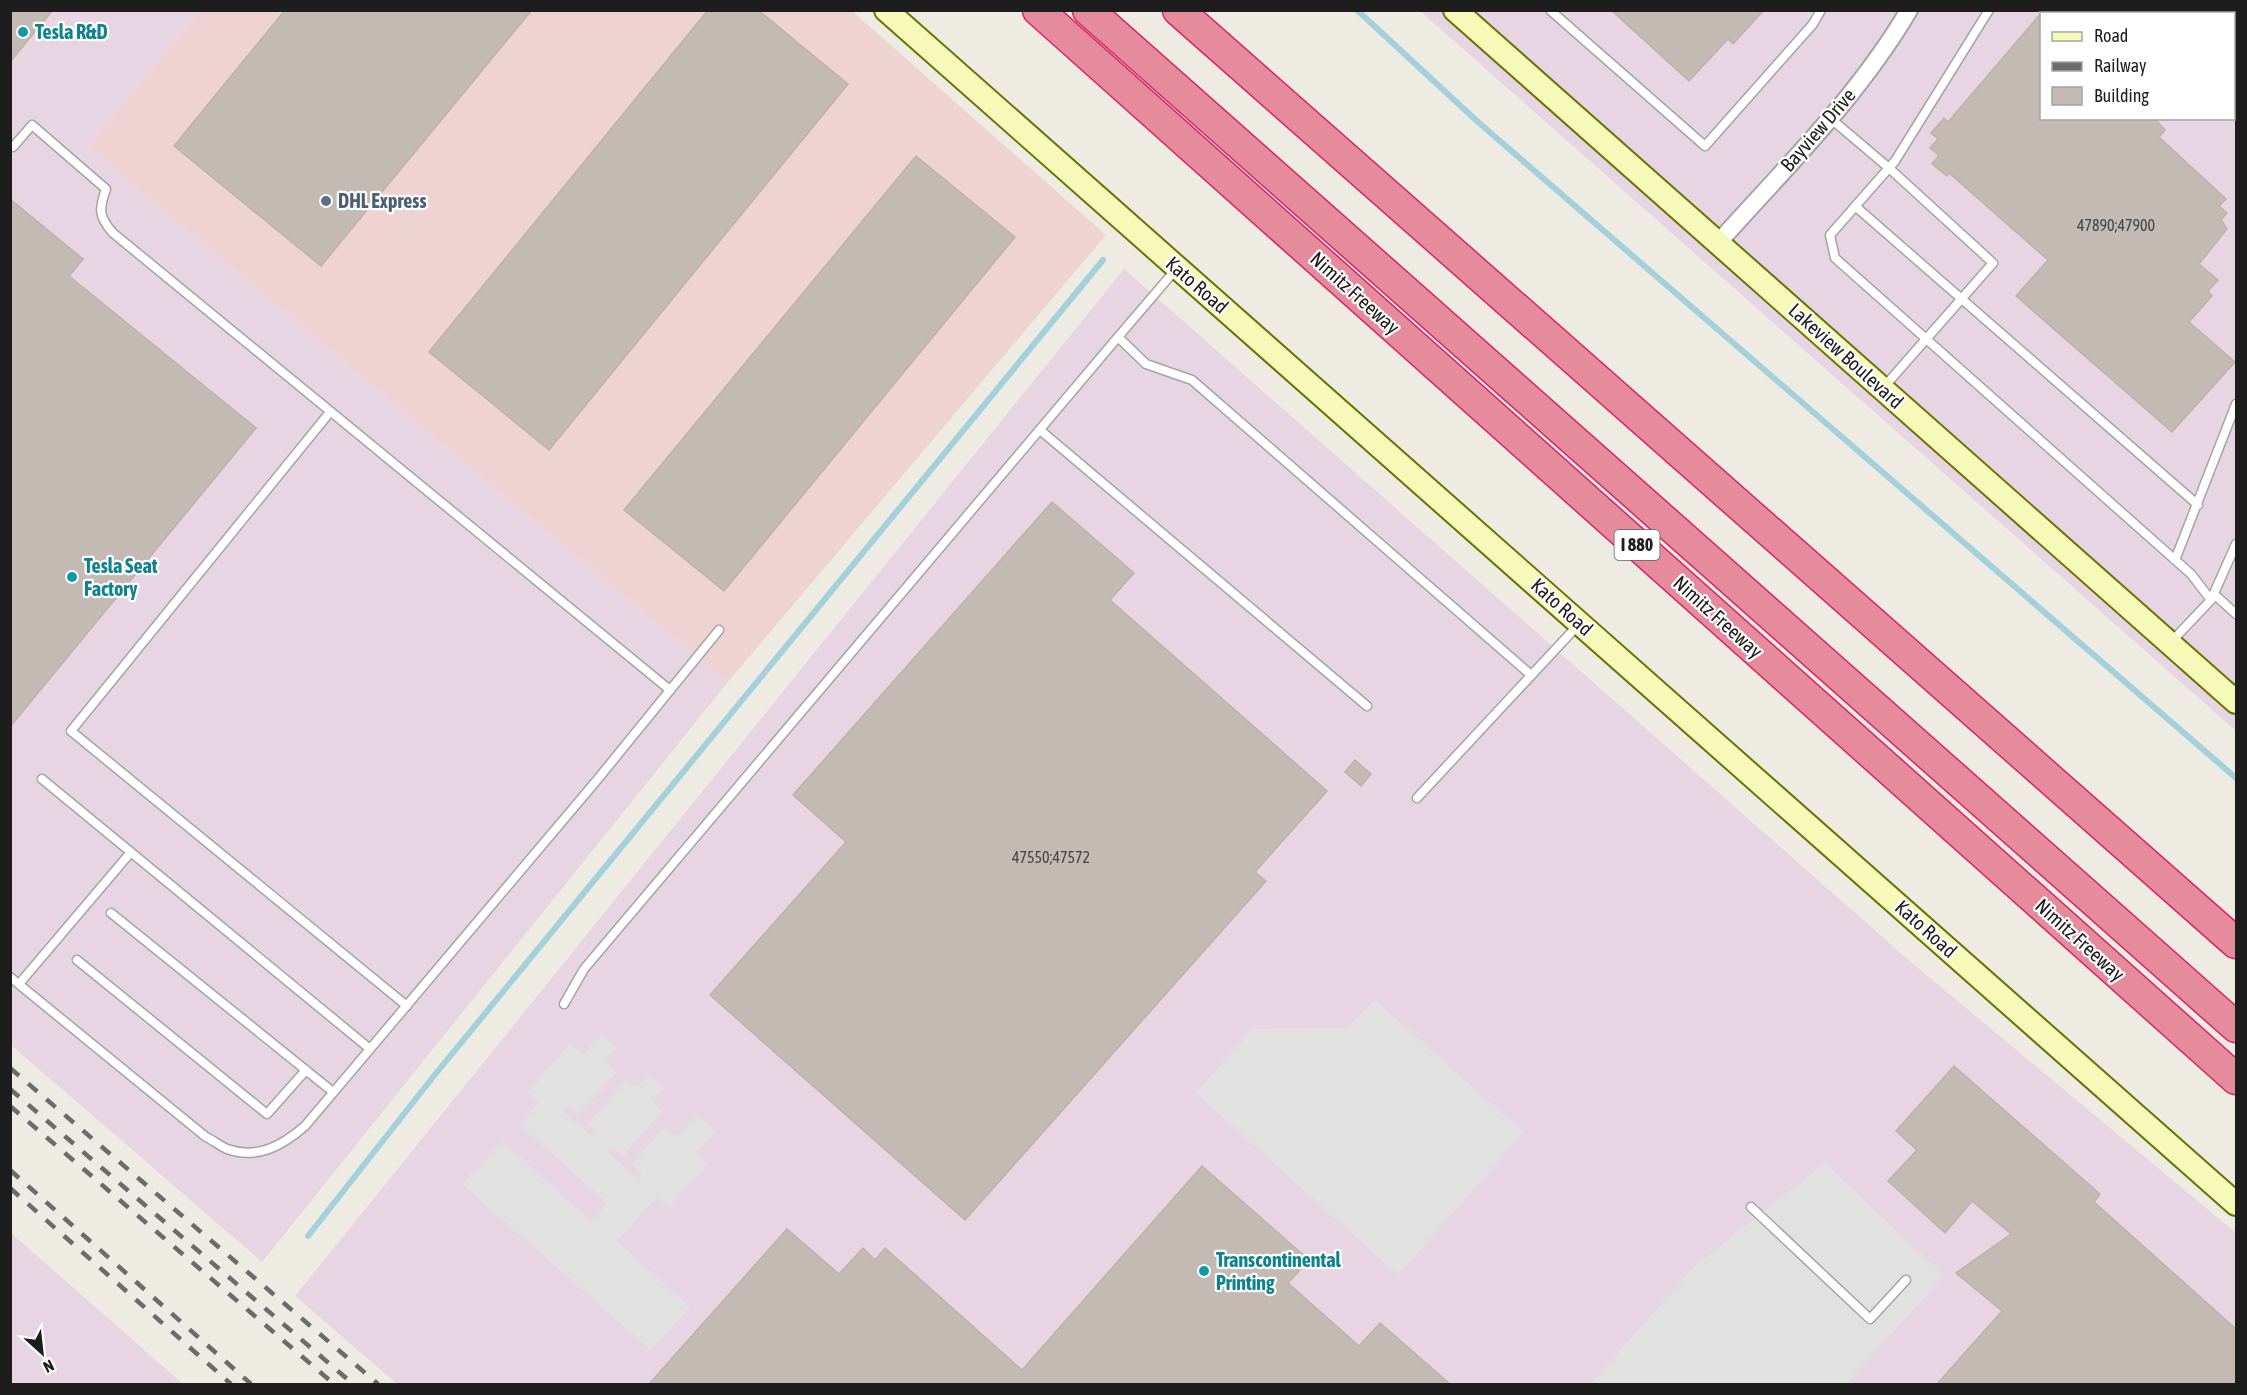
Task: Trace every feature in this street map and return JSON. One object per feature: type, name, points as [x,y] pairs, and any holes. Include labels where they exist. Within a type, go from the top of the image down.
[{"type":"highway","name":"Nimitz Freeway","points":[[1038,10],[2236,1078]]},
{"type":"highway","name":"I 880","points":[[1088,10],[2236,1027]]},
{"type":"highway","points":[[1178,10],[2236,943]]},
{"type":"street","name":"Kato Road","points":[[886,10],[2236,1204]]},
{"type":"street","name":"Lakeview Boulevard","points":[[1455,10],[2236,702]]},
{"type":"street","name":"Bayview Drive","points":[[1718,243],[1868,71],[1909,10]]},
{"type":"lane","points":[[1550,10],[1705,146],[1813,24],[1821,10]]},
{"type":"lane","points":[[1989,10],[1889,168],[1830,235],[1835,258],[2191,574],[2212,597],[2236,614]]},
{"type":"lane","points":[[1830,117],[1993,263],[1882,389]]},
{"type":"lane","points":[[13,147],[32,125],[106,189],[100,210],[103,221],[113,233],[670,690]]},
{"type":"lane","points":[[1856,206],[2198,505]]},
{"type":"lane","points":[[564,1004],[584,969],[1178,268]]},
{"type":"lane","points":[[1118,337],[1146,364],[1192,380],[1531,675]]},
{"type":"lane","points":[[2175,560],[2236,404]]},
{"type":"lane","points":[[330,412],[71,731],[407,1006]]},
{"type":"lane","points":[[1040,430],[1367,706]]},
{"type":"lane","points":[[2170,643],[2212,597],[2236,544]]},
{"type":"lane","points":[[1417,798],[1580,623]]},
{"type":"lane","points":[[10,977],[206,1137],[227,1149],[247,1152],[268,1150],[287,1142],[305,1126],[592,787],[719,630]]},
{"type":"lane","points":[[42,778],[370,1049]]},
{"type":"lane","points":[[19,984],[131,852]]},
{"type":"lane","points":[[111,913],[333,1092]]},
{"type":"lane","points":[[77,960],[267,1114],[306,1070]]},
{"type":"lane","points":[[1751,1207],[1870,1319],[1906,1280]]},
{"type":"shaded area","points":[[11,11],[200,11],[87,147],[727,683],[262,1262],[11,1045]]},
{"type":"shaded area","points":[[200,11],[852,11],[1106,235],[727,683],[87,147]]},
{"type":"shaded area","points":[[1420,11],[2236,11],[2236,731]]},
{"type":"shaded area","points":[[1124,269],[1912,963],[2236,1233],[2236,1384],[397,1384],[295,1296]]},
{"type":"shaded area","points":[[1375,1000],[1524,1133],[1398,1275],[1196,1093],[1252,1029],[1347,1028]]},
{"type":"shaded area","points":[[601,1035],[616,1048],[605,1062],[617,1072],[578,1115],[567,1106],[562,1110],[591,1136],[594,1136],[596,1131],[588,1123],[626,1080],[637,1087],[648,1075],[664,1088],[653,1102],[661,1112],[623,1156],[613,1148],[609,1150],[609,1153],[637,1178],[640,1178],[641,1173],[632,1164],[665,1127],[678,1136],[696,1115],[715,1131],[696,1154],[707,1165],[669,1208],[657,1197],[617,1241],[690,1307],[651,1350],[462,1184],[502,1141],[591,1221],[607,1203],[520,1125],[538,1103],[527,1093],[570,1043],[584,1054]]},
{"type":"shaded area","points":[[1825,1163],[1944,1276],[1846,1384],[1590,1384],[1696,1265]]},
{"type":"shaded area","points":[[11,1233],[183,1384],[11,1384]]},
{"type":"building","name":"Tesla R&D","points":[[10,10],[53,10],[10,62]]},
{"type":"building","points":[[285,10],[532,10],[321,266],[174,146]]},
{"type":"building","points":[[708,10],[758,10],[848,84],[549,450],[429,352]]},
{"type":"building","points":[[1611,10],[1764,10],[1733,44],[1728,39],[1689,81]]},
{"type":"building","points":[[2040,14],[2040,120],[2156,120],[2165,130],[2159,137],[2226,199],[2219,206],[2227,213],[2221,220],[2227,229],[2199,264],[2218,280],[2208,291],[2212,296],[2189,322],[2235,362],[2172,432],[2016,296],[2048,260],[1949,173],[1947,176],[1932,164],[1939,155],[1930,148],[1938,139],[1931,133],[1944,118],[1948,122]]},
{"type":"building","points":[[916,156],[1015,237],[724,591],[624,510]]},
{"type":"building","name":"Tesla Seat Factory","points":[[10,199],[83,259],[69,276],[256,428],[10,727]]},
{"type":"building","points":[[1052,502],[1134,573],[1110,600],[1327,791],[1255,872],[1266,881],[965,1220],[710,995],[846,842],[793,795]]},
{"type":"building","points":[[1355,760],[1371,774],[1361,786],[1345,772]]},
{"type":"building","points":[[1954,1066],[2100,1194],[2094,1202],[2236,1329],[2236,1384],[1937,1384],[2002,1311],[1956,1273],[2011,1234],[1972,1201],[1945,1233],[1888,1181],[1917,1150],[1896,1131]]},
{"type":"building","name":"Transcontinental Printing","points":[[1202,1166],[1309,1260],[1288,1283],[1359,1346],[1380,1323],[1450,1384],[649,1384],[787,1229],[839,1274],[863,1248],[875,1260],[885,1248],[1022,1370]]},
{"type":"waterway","points":[[1357,10],[1478,122],[2236,778]]},
{"type":"waterway","points":[[308,1236],[433,1077],[1103,260]]},
{"type":"railway","points":[[10,1068],[378,1384]]},
{"type":"railway","points":[[10,1089],[353,1384]]},
{"type":"railway","points":[[10,1106],[334,1384]]},
{"type":"railway","points":[[10,1170],[251,1384]]},
{"type":"railway","points":[[10,1188],[231,1384]]},
{"type":"place","name":"Tesla R&D","points":[[23,32]]},
{"type":"place","name":"DHL Express","points":[[326,201]]},
{"type":"place","name":"Tesla Seat Factory","points":[[72,577]]},
{"type":"place","name":"Transcontinental Printing","points":[[1204,1271]]}]
